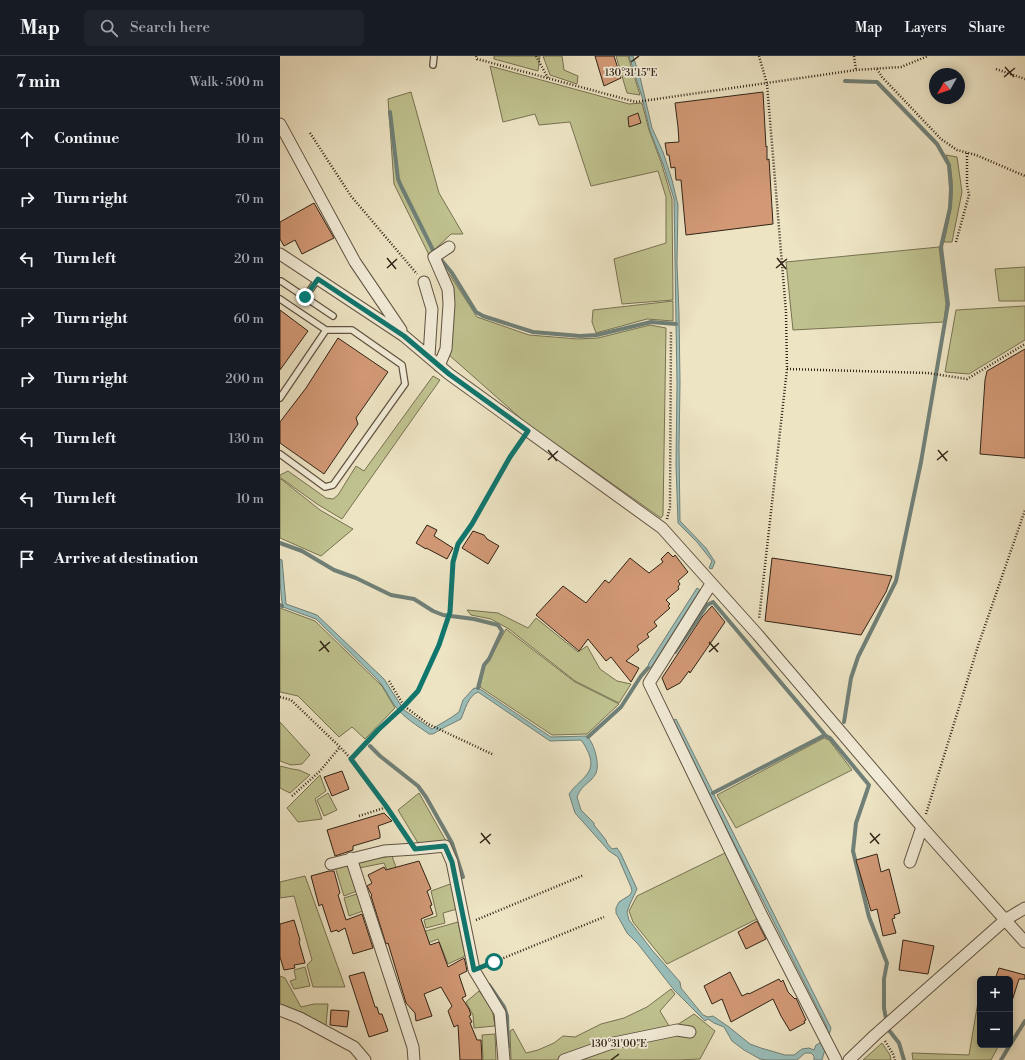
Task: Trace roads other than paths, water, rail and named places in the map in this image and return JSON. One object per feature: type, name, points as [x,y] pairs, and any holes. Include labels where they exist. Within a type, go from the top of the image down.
[{"type":"street","points":[[280,124],[355,262],[404,336]]},
{"type":"street","points":[[439,366],[446,349],[449,304],[448,289],[434,258],[450,247]]},
{"type":"street","points":[[280,254],[404,336],[449,374],[663,528],[711,584],[758,635],[922,827],[1025,942]]},
{"type":"street","points":[[424,282],[432,309],[429,356]]},
{"type":"street","points":[[711,584],[649,682],[761,914],[836,1060]]},
{"type":"street","points":[[910,862],[922,827]]},
{"type":"street","points":[[331,864],[350,858],[384,851],[445,846],[452,862],[474,970],[500,1013],[504,1060]]},
{"type":"street","points":[[350,858],[413,1047],[414,1060]]},
{"type":"street","points":[[849,1060],[875,1035],[1005,920],[1025,908]]},
{"type":"street","points":[[280,1010],[300,1018],[354,1047],[365,1060]]},
{"type":"street","points":[[564,1060],[609,1044],[677,1030],[690,1032]]},
{"type":"lane","points":[[433,65],[434,56]]},
{"type":"lane","points":[[305,297],[318,279]]},
{"type":"lane","points":[[280,281],[333,316]]},
{"type":"lane","points":[[280,299],[326,330],[352,330],[402,365],[405,384],[333,485],[325,487],[280,454]]},
{"type":"lane","points":[[280,398],[326,330]]},
{"type":"water","points":[[629,56],[633,56],[640,77],[652,128],[663,152],[678,205],[677,264],[680,382],[680,521],[706,548],[715,562],[712,569],[709,568],[712,561],[697,542],[678,523],[676,464],[677,384],[674,199],[663,164],[650,131],[642,97]]},
{"type":"water","points":[[280,559],[282,560],[286,604],[317,615],[384,679],[404,710],[432,729],[459,712],[463,700],[474,688],[480,689],[551,737],[587,736],[590,739],[596,755],[597,771],[591,780],[581,789],[577,797],[581,810],[594,823],[612,849],[617,848],[621,854],[637,889],[627,912],[629,920],[652,950],[680,982],[681,988],[703,1015],[708,1017],[713,1016],[750,1044],[761,1048],[785,1055],[794,1055],[802,1049],[809,1048],[814,1050],[816,1045],[820,1043],[827,1029],[826,1025],[672,721],[676,719],[831,1028],[822,1060],[814,1060],[814,1056],[811,1053],[805,1053],[797,1060],[767,1060],[760,1059],[744,1050],[732,1041],[724,1027],[708,1019],[705,1021],[674,990],[638,944],[627,933],[616,913],[616,908],[619,902],[630,895],[632,891],[631,887],[618,857],[609,851],[575,813],[569,794],[585,777],[590,768],[590,757],[581,740],[550,741],[478,692],[469,700],[461,719],[433,734],[429,734],[411,722],[399,710],[378,680],[316,619],[283,607]]},
{"type":"water","points":[[697,588],[700,590],[652,666],[648,668],[649,663]]},
{"type":"waterway","points":[[844,722],[851,678],[858,657],[896,581],[921,462],[948,304],[941,247],[950,208],[951,189],[949,165],[937,144],[877,82],[845,81]]},
{"type":"waterway","points":[[390,112],[398,179],[401,186],[433,250],[452,273],[476,312],[483,316],[533,332],[580,336],[597,335],[651,322],[676,324]]},
{"type":"waterway","points":[[280,543],[302,551],[334,570],[356,578],[391,595],[414,599],[433,611],[443,615],[474,619],[498,625],[502,631],[489,659],[484,665],[478,688]]},
{"type":"waterway","points":[[675,652],[707,605],[713,602],[869,785],[856,823],[853,851],[869,917],[887,963],[884,979],[884,1008],[888,1029],[899,1043],[904,1060]]},
{"type":"waterway","points":[[588,737],[621,707],[641,676],[648,668]]},
{"type":"waterway","points":[[713,793],[825,735]]},
{"type":"waterway","points":[[370,746],[380,756],[418,786],[426,797],[452,843],[463,877]]},
{"type":"waterway","points":[[489,985],[504,1007],[507,1016],[508,1047]]},
{"type":"waterway","points":[[1013,1040],[1025,1021]]},
{"type":"waterway","points":[[1001,1060],[1008,1048]]}]
